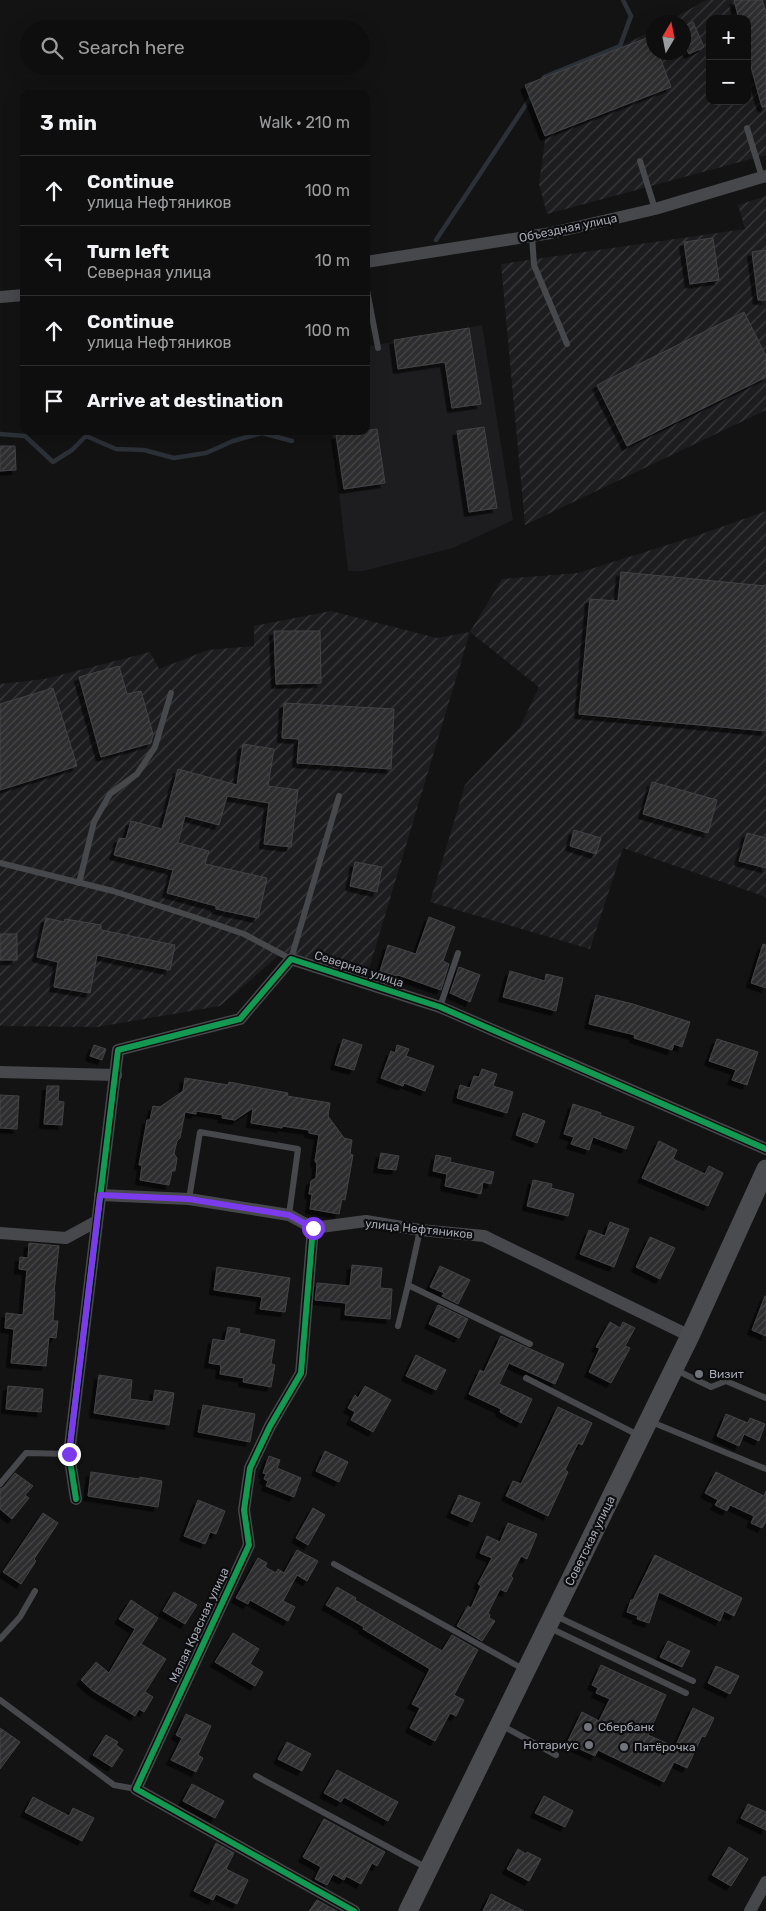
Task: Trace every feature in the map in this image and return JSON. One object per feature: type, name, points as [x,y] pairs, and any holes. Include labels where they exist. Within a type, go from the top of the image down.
[{"type":"street","name":"Объездная улица","points":[[370,261],[532,236],[655,209],[764,176]]},
{"type":"street","points":[[0,298],[20,296]]},
{"type":"street","points":[[76,1499],[69,1454],[118,1050],[240,1019],[291,959]]},
{"type":"street","name":"Северная улица","points":[[291,959],[440,1008],[766,1149]]},
{"type":"street","points":[[0,1072],[116,1075]]},
{"type":"street","name":"Советская улица","points":[[408,1911],[690,1336],[766,1169]]},
{"type":"street","points":[[100,1195],[189,1199],[289,1215],[313,1228]]},
{"type":"street","points":[[0,1232],[66,1238],[97,1221]]},
{"type":"street","name":"улица Нефтяников","points":[[313,1228],[366,1221],[420,1230],[484,1236],[690,1336]]},
{"type":"street","name":"Малая Красная улица","points":[[136,1789],[249,1545],[244,1510],[250,1468],[270,1426],[301,1373],[313,1228]]},
{"type":"street","points":[[136,1789],[354,1911]]},
{"type":"street","points":[[750,1911],[766,1882]]},
{"type":"lane","points":[[747,128],[764,176]]},
{"type":"lane","points":[[640,160],[655,209]]},
{"type":"lane","points":[[532,236],[534,266],[567,344]]},
{"type":"lane","points":[[370,306],[378,348]]},
{"type":"lane","points":[[80,883],[94,822],[110,794],[137,774],[155,747],[171,693]]},
{"type":"lane","points":[[0,864],[113,891],[235,931],[291,959],[339,796]]},
{"type":"lane","points":[[440,1008],[458,953]]},
{"type":"lane","points":[[189,1199],[200,1132],[298,1148],[289,1215]]},
{"type":"lane","points":[[398,1326],[420,1230]]},
{"type":"lane","points":[[408,1285],[530,1344]]},
{"type":"lane","points":[[674,1369],[711,1387],[726,1381],[766,1398]]},
{"type":"lane","points":[[526,1378],[645,1429],[766,1469]]},
{"type":"lane","points":[[0,1484],[26,1453],[69,1454]]},
{"type":"lane","points":[[334,1564],[526,1671]]},
{"type":"lane","points":[[0,1639],[20,1617],[35,1591]]},
{"type":"lane","points":[[550,1621],[693,1681]]},
{"type":"lane","points":[[550,1621],[686,1693]]},
{"type":"lane","points":[[0,1700],[114,1785],[136,1789]]},
{"type":"lane","points":[[499,1725],[556,1755]]},
{"type":"lane","points":[[256,1776],[428,1869]]},
{"type":"shaded area","points":[[706,0],[766,0],[766,155],[547,214],[539,184],[553,81],[646,34],[646,60],[691,60],[691,15],[679,15]]},
{"type":"shaded area","points":[[766,196],[766,410],[525,525],[501,264],[745,229],[738,205]]},
{"type":"shaded area","points":[[482,325],[513,520],[453,548],[363,571],[348,571],[332,435],[370,435],[370,346]]},
{"type":"shaded area","points":[[766,511],[766,897],[623,848],[590,949],[430,902],[465,785],[520,727],[539,687],[470,632],[502,579],[578,573],[699,535]]},
{"type":"shaded area","points":[[331,611],[437,638],[470,632],[368,972],[283,952],[220,1006],[97,1027],[0,1026],[0,684],[45,679],[150,652],[159,669],[208,650],[254,646],[254,626]]},
{"type":"building","points":[[734,0],[762,0],[766,13],[766,107],[762,107],[751,67],[751,15],[738,15]]},
{"type":"building","points":[[693,22],[704,47],[691,53],[691,23]]},
{"type":"building","points":[[646,38],[646,60],[661,60],[671,87],[545,136],[525,85]]},
{"type":"building","points":[[713,238],[719,280],[690,284],[684,242]]},
{"type":"building","points":[[766,250],[766,300],[758,300],[752,252]]},
{"type":"building","points":[[744,312],[766,356],[766,377],[627,446],[597,385]]},
{"type":"building","points":[[469,328],[481,404],[452,408],[445,362],[398,369],[394,340]]},
{"type":"building","points":[[484,427],[497,508],[469,512],[457,431]]},
{"type":"building","points":[[377,429],[385,483],[344,489],[336,435],[370,435],[370,430]]},
{"type":"building","points":[[0,446],[15,446],[16,470],[0,471]]},
{"type":"building","points":[[621,572],[766,586],[766,731],[579,714],[590,599],[618,601]]},
{"type":"building","points":[[274,631],[320,631],[321,683],[276,684]]},
{"type":"building","points":[[119,666],[127,694],[141,691],[153,734],[151,743],[101,757],[79,677]]},
{"type":"building","points":[[53,688],[77,766],[0,790],[0,704]]},
{"type":"building","points":[[284,703],[394,709],[391,769],[297,763],[299,739],[282,738]]},
{"type":"building","points":[[243,744],[274,749],[268,786],[298,790],[291,847],[264,844],[269,803],[227,796],[219,825],[185,816],[178,843],[209,851],[205,864],[267,878],[258,918],[216,909],[216,906],[167,893],[173,870],[114,855],[119,838],[126,839],[131,821],[162,829],[178,769],[237,785]]},
{"type":"building","points":[[652,782],[717,800],[708,833],[643,814]]},
{"type":"building","points":[[574,830],[601,838],[596,854],[570,846]]},
{"type":"building","points":[[747,833],[766,838],[766,868],[739,861]]},
{"type":"building","points":[[355,862],[382,867],[377,892],[350,886]]},
{"type":"building","points":[[429,917],[455,927],[443,961],[449,964],[441,990],[398,975],[380,971],[388,945],[416,954]]},
{"type":"building","points":[[46,918],[64,922],[65,919],[101,925],[101,930],[175,945],[170,970],[97,955],[90,993],[54,987],[58,962],[37,957]]},
{"type":"building","points":[[0,934],[17,934],[17,960],[0,960]]},
{"type":"building","points":[[763,944],[766,945],[766,988],[751,983]]},
{"type":"building","points":[[459,967],[480,975],[470,1002],[450,993]]},
{"type":"building","points":[[510,971],[545,981],[546,974],[563,978],[556,1011],[503,997]]},
{"type":"building","points":[[596,995],[633,1004],[690,1022],[682,1047],[674,1044],[672,1050],[634,1038],[635,1035],[589,1024]]},
{"type":"building","points":[[343,1039],[362,1045],[354,1070],[335,1065]]},
{"type":"building","points":[[717,1039],[758,1052],[747,1085],[732,1080],[736,1070],[709,1061]]},
{"type":"building","points":[[94,1045],[106,1049],[102,1060],[90,1056]]},
{"type":"building","points":[[397,1045],[409,1049],[406,1056],[434,1066],[425,1091],[404,1083],[403,1086],[381,1078],[391,1051],[395,1053]]},
{"type":"building","points":[[482,1069],[497,1074],[493,1086],[513,1092],[507,1113],[457,1098],[460,1085],[470,1088],[474,1076],[479,1077]]},
{"type":"building","points":[[185,1078],[228,1085],[229,1082],[288,1093],[287,1096],[330,1103],[328,1116],[344,1138],[352,1140],[350,1154],[353,1155],[345,1200],[342,1199],[339,1214],[310,1209],[312,1194],[309,1194],[311,1181],[316,1178],[317,1164],[315,1161],[319,1135],[309,1133],[309,1130],[251,1123],[253,1108],[235,1120],[222,1118],[223,1115],[196,1111],[196,1114],[185,1112],[180,1138],[177,1141],[174,1154],[177,1158],[175,1171],[172,1171],[169,1185],[140,1180],[142,1165],[139,1165],[147,1120],[150,1120],[153,1106],[160,1107],[183,1091]]},
{"type":"building","points":[[47,1086],[59,1086],[58,1101],[64,1102],[62,1125],[44,1124]]},
{"type":"building","points":[[0,1095],[19,1096],[17,1129],[0,1128]]},
{"type":"building","points":[[573,1104],[634,1127],[626,1149],[593,1137],[589,1150],[571,1144],[574,1137],[564,1134]]},
{"type":"building","points":[[523,1113],[545,1121],[537,1143],[516,1135]]},
{"type":"building","points":[[659,1141],[677,1150],[673,1159],[705,1174],[709,1166],[723,1173],[708,1206],[642,1178]]},
{"type":"building","points":[[381,1153],[399,1156],[396,1170],[378,1168]]},
{"type":"building","points":[[436,1155],[451,1158],[450,1162],[494,1172],[491,1184],[483,1182],[481,1194],[445,1186],[447,1174],[433,1171]]},
{"type":"building","points":[[533,1180],[552,1184],[551,1188],[574,1194],[568,1216],[527,1206]]},
{"type":"building","points":[[610,1222],[629,1229],[614,1267],[580,1254],[589,1230],[605,1236]]},
{"type":"building","points":[[650,1237],[675,1248],[660,1279],[636,1267]]},
{"type":"building","points":[[29,1243],[59,1246],[53,1321],[58,1321],[56,1338],[49,1337],[46,1366],[11,1363],[14,1329],[5,1328],[6,1313],[23,1315],[27,1270],[19,1269],[20,1257],[28,1258]]},
{"type":"building","points":[[352,1265],[382,1268],[380,1288],[392,1289],[390,1319],[345,1315],[346,1303],[315,1300],[317,1283],[350,1286]]},
{"type":"building","points":[[440,1266],[470,1280],[458,1304],[442,1296],[444,1293],[430,1287]]},
{"type":"building","points":[[217,1267],[290,1278],[285,1312],[260,1309],[262,1297],[214,1290]]},
{"type":"building","points":[[766,1296],[766,1336],[752,1330]]},
{"type":"building","points":[[438,1305],[468,1319],[459,1338],[429,1324]]},
{"type":"building","points":[[610,1322],[620,1328],[623,1322],[635,1328],[625,1346],[630,1348],[611,1383],[589,1372],[600,1348],[596,1347]]},
{"type":"building","points":[[228,1327],[240,1329],[239,1333],[275,1340],[271,1364],[275,1365],[271,1387],[243,1382],[244,1378],[220,1374],[221,1365],[209,1363],[213,1339],[225,1341]]},
{"type":"building","points":[[501,1336],[564,1364],[555,1384],[509,1363],[499,1384],[532,1399],[521,1423],[500,1412],[501,1409],[469,1394],[480,1370],[484,1372]]},
{"type":"building","points":[[416,1355],[446,1370],[436,1390],[406,1376]]},
{"type":"building","points":[[99,1375],[132,1380],[130,1399],[153,1402],[155,1390],[174,1393],[169,1425],[94,1413]]},
{"type":"building","points":[[8,1386],[43,1389],[41,1412],[6,1409]]},
{"type":"building","points":[[365,1386],[391,1400],[373,1432],[351,1420],[355,1412],[348,1408],[355,1395],[358,1398]]},
{"type":"building","points":[[203,1405],[255,1414],[250,1442],[198,1432]]},
{"type":"building","points":[[558,1407],[592,1423],[582,1445],[578,1443],[565,1470],[568,1472],[548,1516],[506,1496],[513,1481],[521,1484]]},
{"type":"building","points":[[726,1414],[748,1423],[750,1418],[765,1424],[759,1441],[744,1434],[739,1446],[717,1436]]},
{"type":"building","points":[[325,1451],[348,1462],[339,1482],[316,1471]]},
{"type":"building","points":[[269,1456],[280,1460],[277,1468],[301,1478],[294,1497],[266,1486],[268,1481],[264,1479],[266,1474],[263,1473]]},
{"type":"building","points":[[91,1472],[162,1481],[158,1507],[88,1496]]},
{"type":"building","points":[[716,1472],[764,1496],[766,1491],[766,1522],[762,1528],[751,1523],[754,1516],[730,1505],[727,1511],[715,1505],[718,1500],[705,1493]]},
{"type":"building","points":[[15,1473],[33,1486],[25,1495],[29,1498],[12,1519],[0,1509],[0,1489],[4,1487]]},
{"type":"building","points":[[459,1495],[480,1503],[472,1522],[451,1513]]},
{"type":"building","points":[[198,1500],[225,1511],[216,1534],[210,1532],[205,1544],[184,1536]]},
{"type":"building","points":[[313,1508],[325,1515],[308,1545],[296,1538]]},
{"type":"building","points":[[43,1513],[58,1523],[34,1559],[36,1561],[21,1584],[3,1572]]},
{"type":"building","points":[[508,1523],[537,1534],[527,1559],[521,1556],[511,1576],[513,1578],[506,1592],[500,1589],[488,1613],[490,1615],[489,1618],[495,1621],[482,1641],[457,1626],[468,1606],[471,1608],[481,1586],[478,1584],[492,1558],[480,1553],[487,1536],[500,1542]]},
{"type":"building","points":[[297,1550],[318,1561],[307,1581],[297,1575],[283,1601],[295,1607],[288,1621],[250,1600],[248,1604],[236,1598],[258,1558],[267,1563],[265,1567],[276,1573],[278,1569],[284,1573]]},
{"type":"building","points":[[655,1555],[742,1598],[734,1616],[724,1611],[720,1621],[659,1592],[649,1623],[637,1619],[638,1616],[627,1612],[631,1600],[633,1600]]},
{"type":"building","points":[[337,1587],[356,1598],[355,1600],[442,1651],[452,1635],[478,1650],[454,1695],[464,1700],[456,1716],[450,1713],[435,1741],[410,1728],[420,1708],[412,1704],[430,1669],[326,1605]]},
{"type":"building","points":[[174,1592],[197,1605],[185,1624],[163,1611]]},
{"type":"building","points":[[131,1600],[158,1618],[141,1644],[166,1659],[145,1692],[153,1697],[144,1712],[139,1709],[135,1716],[93,1691],[81,1680],[96,1662],[109,1673],[135,1629],[119,1619]]},
{"type":"building","points":[[233,1633],[259,1649],[250,1664],[263,1672],[255,1686],[215,1662]]},
{"type":"building","points":[[668,1641],[690,1651],[682,1667],[660,1657]]},
{"type":"building","points":[[601,1665],[666,1695],[648,1735],[675,1747],[693,1708],[714,1718],[705,1737],[702,1736],[687,1768],[674,1762],[664,1782],[598,1750],[595,1756],[567,1743],[582,1712],[599,1721],[610,1699],[596,1693],[598,1688],[592,1685]]},
{"type":"building","points":[[716,1666],[739,1676],[730,1694],[708,1683]]},
{"type":"building","points":[[186,1714],[211,1726],[198,1755],[203,1758],[196,1772],[171,1760],[182,1738],[176,1735]]},
{"type":"building","points":[[0,1728],[20,1742],[0,1769]]},
{"type":"building","points":[[106,1735],[118,1742],[116,1745],[123,1750],[112,1767],[93,1755]]},
{"type":"building","points":[[287,1742],[311,1754],[302,1771],[278,1759]]},
{"type":"building","points":[[337,1770],[398,1802],[388,1821],[344,1797],[341,1802],[324,1793]]},
{"type":"building","points":[[192,1784],[224,1801],[215,1818],[183,1801]]},
{"type":"building","points":[[544,1796],[573,1811],[565,1827],[535,1813]]},
{"type":"building","points":[[33,1797],[69,1816],[73,1808],[94,1818],[82,1841],[25,1812]]},
{"type":"building","points":[[748,1804],[766,1812],[766,1830],[741,1818]]},
{"type":"building","points":[[324,1819],[385,1852],[377,1866],[372,1863],[361,1884],[346,1876],[344,1880],[333,1874],[327,1885],[315,1879],[321,1867],[303,1857]]},
{"type":"building","points":[[216,1843],[234,1853],[226,1869],[248,1880],[237,1904],[216,1894],[213,1900],[194,1891]]},
{"type":"building","points":[[729,1847],[748,1859],[731,1886],[712,1875]]},
{"type":"building","points":[[518,1849],[541,1859],[529,1881],[507,1869]]},
{"type":"building","points":[[491,1894],[524,1911],[483,1911]]},
{"type":"building","points":[[317,1900],[337,1911],[309,1911]]},
{"type":"waterway","points":[[542,81],[544,77],[620,46],[631,16],[623,0]]},
{"type":"waterway","points":[[436,240],[533,94]]},
{"type":"waterway","points":[[0,434],[25,436],[53,462],[72,450],[86,436],[116,449],[144,450],[174,458],[206,453],[233,441],[255,435]]},
{"type":"waterway","points":[[270,435],[292,441]]},
{"type":"cycle path","points":[[76,1499],[69,1454],[118,1050],[240,1019],[291,959],[440,1007],[766,1149]]},
{"type":"cycle path","points":[[313,1228],[301,1373],[270,1426],[250,1468],[244,1510],[249,1545],[136,1789],[354,1911]]},
{"type":"place","name":"Визит","points":[[699,1374]]},
{"type":"place","name":"Сбербанк","points":[[588,1727]]},
{"type":"place","name":"Нотариус","points":[[589,1745]]},
{"type":"place","name":"Пятёрочка","points":[[624,1747]]},
{"type":"route","points":[[69,1454],[100,1195],[189,1199],[289,1215],[313,1228]]}]
